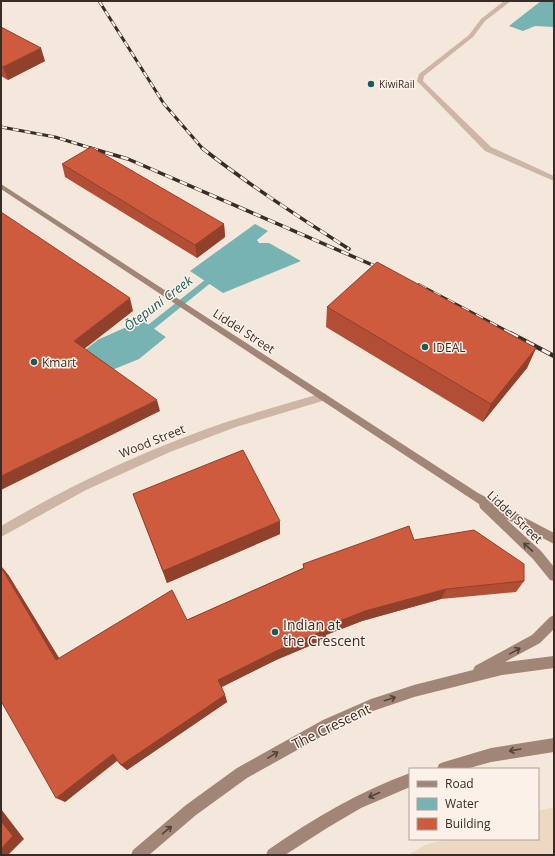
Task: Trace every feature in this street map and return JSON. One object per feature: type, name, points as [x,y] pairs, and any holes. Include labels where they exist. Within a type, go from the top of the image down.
[{"type":"street","points":[[508,1],[483,20],[471,36],[421,75],[420,81],[488,149],[554,179]]},
{"type":"street","name":"Liddel Street","points":[[1,186],[162,293],[474,496],[554,539]]},
{"type":"street","name":"Wood Street","points":[[1,532],[70,493],[115,470],[224,427],[323,397]]},
{"type":"street","name":"Liddel Street","points":[[474,496],[537,555],[554,576]]},
{"type":"street","points":[[468,676],[536,639],[554,621]]},
{"type":"street","name":"The Crescent","points":[[138,855],[191,810],[242,773],[328,725],[371,705],[468,676],[502,669],[554,662]]},
{"type":"street","points":[[447,768],[492,755],[554,745]]},
{"type":"street","points":[[273,855],[311,828],[351,806],[409,780]]},
{"type":"shaded area","points":[[554,807],[554,855],[408,855],[425,845],[443,840],[539,840],[539,811]]},
{"type":"water","points":[[541,1],[554,1],[554,27],[535,26],[523,31],[509,26]]},
{"type":"water","points":[[255,224],[268,231],[257,240],[259,243],[269,243],[301,261],[223,293],[190,271]]},
{"type":"water","points":[[142,320],[166,337],[139,359],[1,415],[99,339]]},
{"type":"pier","points":[[142,318],[168,336],[166,337],[142,320],[99,339],[107,333]]},
{"type":"building","points":[[1,27],[41,48],[3,67],[1,66]]},
{"type":"building","points":[[91,147],[224,224],[195,245],[62,164]]},
{"type":"building","points":[[1,212],[130,298],[74,341],[157,400],[1,476]]},
{"type":"building","name":"IDEAL","points":[[377,262],[536,348],[491,404],[327,307]]},
{"type":"building","points":[[243,450],[280,521],[163,571],[133,494]]},
{"type":"building","points":[[409,526],[414,540],[474,530],[524,564],[524,581],[446,589],[365,611],[327,626],[328,629],[276,651],[218,680],[225,695],[121,765],[113,754],[56,798],[1,701],[1,567],[56,660],[172,590],[187,620],[304,568],[303,564]]},
{"type":"building","points":[[1,821],[13,836],[1,849]]},
{"type":"waterway","name":"Ōtepuni Creek","points":[[142,334],[215,275]]},
{"type":"railway","points":[[99,1],[164,104],[202,148]]},
{"type":"railway","points":[[1,127],[55,137],[94,149]]},
{"type":"railway","points":[[90,148],[128,159],[384,270]]},
{"type":"railway","points":[[202,148],[256,188],[349,249]]},
{"type":"railway","points":[[419,285],[512,334]]},
{"type":"railway","points":[[510,333],[554,356]]},
{"type":"place","name":"KiwiRail","points":[[371,84]]},
{"type":"place","name":"IDEAL","points":[[425,347]]},
{"type":"place","name":"Kmart","points":[[34,362]]},
{"type":"place","name":"Indian at the Crescent","points":[[275,632]]}]
